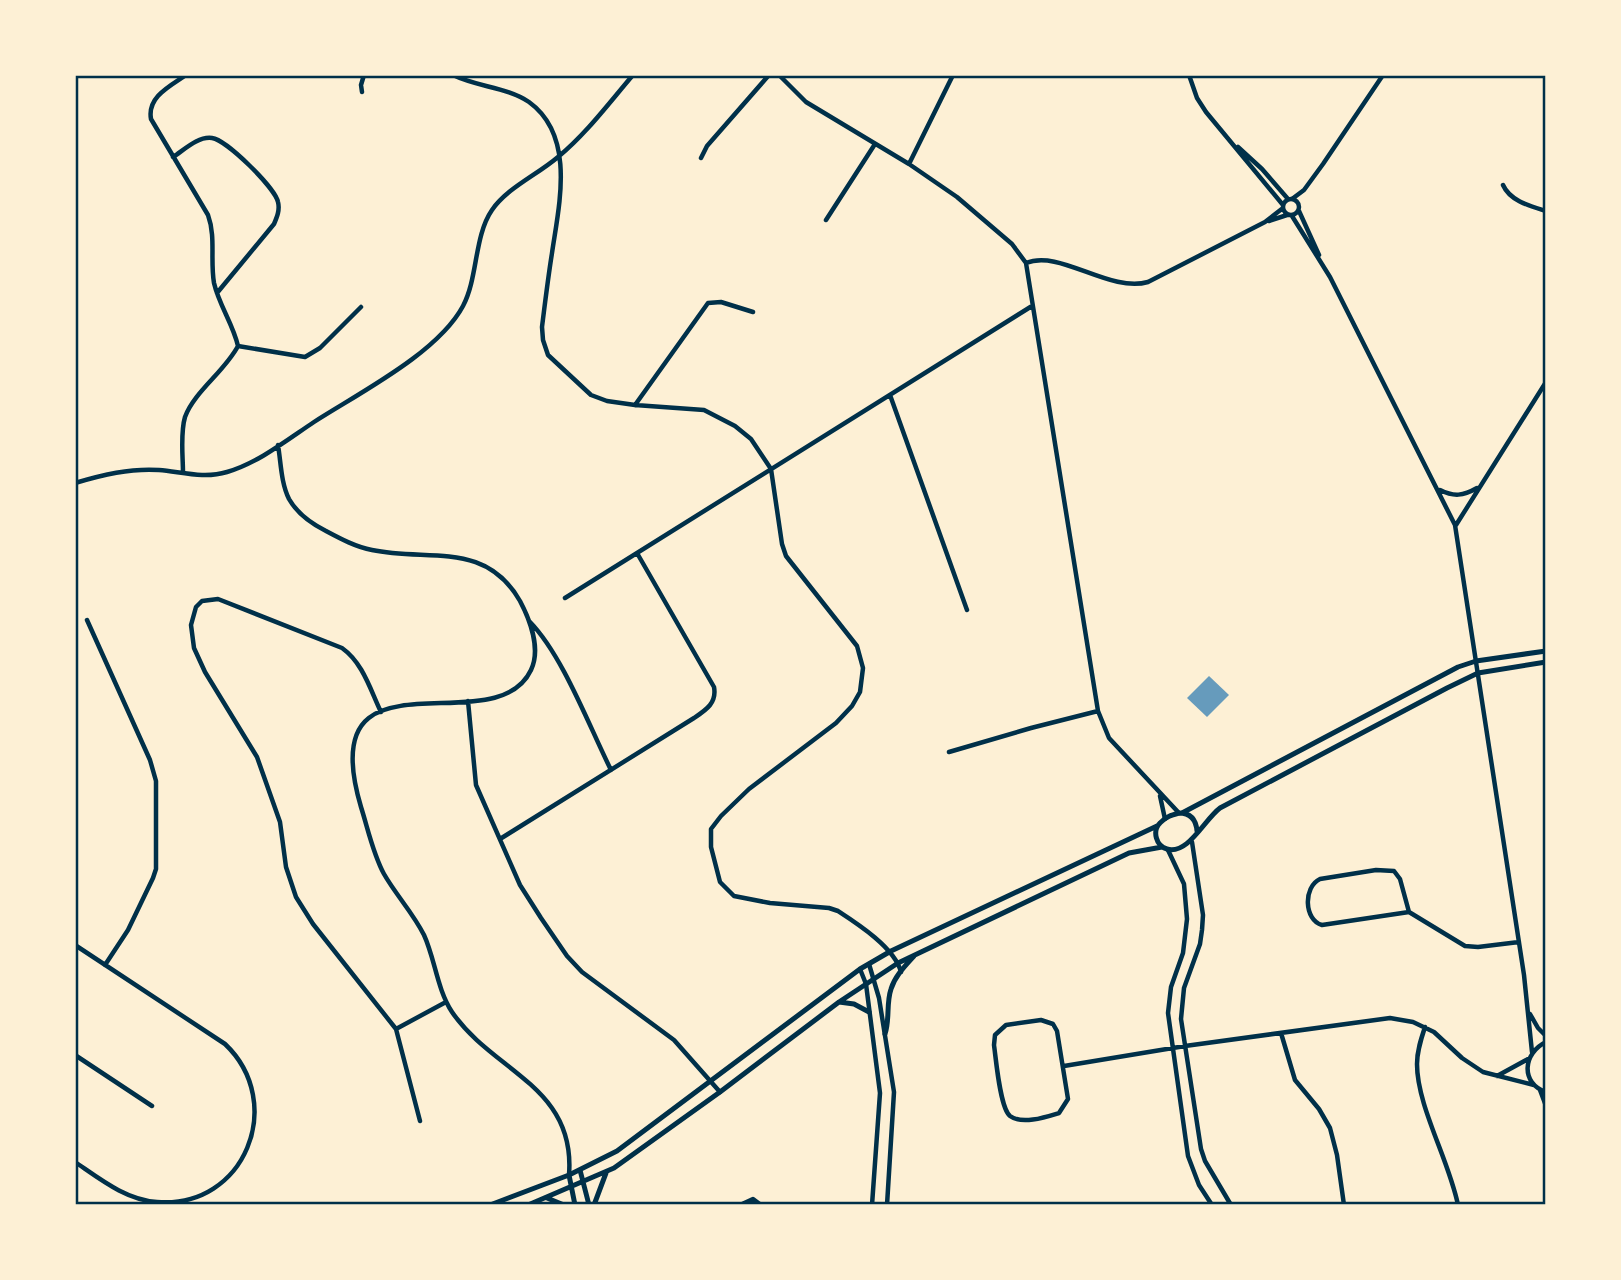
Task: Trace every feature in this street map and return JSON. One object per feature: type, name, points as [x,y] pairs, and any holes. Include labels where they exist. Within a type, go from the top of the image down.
[{"type":"street","points":[[186,75],[155,98],[150,110],[151,119],[156,132],[211,223],[212,269],[217,293],[238,346]]},
{"type":"street","points":[[362,92],[364,75]]},
{"type":"street","points":[[453,75],[527,101],[546,118],[553,131],[559,156],[560,196],[542,327],[545,348],[555,362],[591,395],[607,401],[710,412],[751,439],[771,469],[784,550],[857,646],[863,668],[857,698],[836,723],[749,789],[713,824],[710,837],[724,888],[734,896],[770,904],[833,909],[891,951],[901,972]]},
{"type":"street","points":[[75,483],[131,470],[213,475],[227,472],[278,445],[410,360],[442,333],[464,304],[484,228],[492,209],[559,156],[633,75]]},
{"type":"street","points":[[701,158],[707,146],[769,75]]},
{"type":"street","points":[[779,75],[806,102],[909,164],[957,197],[1012,244],[1026,263],[1098,711],[1109,738],[1159,793],[1180,813],[1194,820],[1197,831]]},
{"type":"street","points":[[909,164],[953,75]]},
{"type":"street","points":[[1189,75],[1197,98],[1206,112],[1290,215],[1326,270]]},
{"type":"street","points":[[1383,75],[1304,190],[1299,211],[1455,525],[1530,1013],[1532,1052]]},
{"type":"street","points":[[173,157],[202,139],[214,138],[223,142],[261,178],[278,201],[274,224],[217,293]]},
{"type":"street","points":[[826,220],[875,144]]},
{"type":"street","points":[[1237,147],[1254,160],[1290,199],[1299,204]]},
{"type":"street","points":[[1503,185],[1507,193],[1515,199],[1546,211]]},
{"type":"street","points":[[1265,222],[1304,190]]},
{"type":"street","points":[[1026,263],[1048,260],[1121,283],[1138,285],[1149,282],[1265,222],[1299,211]]},
{"type":"street","points":[[635,405],[708,303],[721,302],[753,312]]},
{"type":"street","points":[[565,598],[1032,306]]},
{"type":"street","points":[[238,346],[300,357],[309,356],[361,307]]},
{"type":"street","points":[[183,473],[184,425],[187,413],[226,366],[238,346]]},
{"type":"street","points":[[1455,525],[1546,382]]},
{"type":"street","points":[[890,395],[967,610]]},
{"type":"street","points":[[278,445],[286,491],[295,508],[310,522],[350,544],[373,551],[452,556],[484,564],[499,574],[509,584],[529,621],[541,633],[560,666],[611,770]]},
{"type":"street","points":[[1439,489],[1454,495],[1465,495],[1478,487]]},
{"type":"street","points":[[500,839],[710,705],[715,694],[714,687],[638,554]]},
{"type":"street","points":[[381,712],[360,668],[350,653],[342,648],[218,599],[202,601],[196,607],[191,625],[194,648],[205,673],[257,757],[280,822],[286,867],[296,897],[313,924],[397,1029],[420,1121]]},
{"type":"street","points":[[87,620],[150,760],[156,781],[156,869],[141,908],[105,965]]},
{"type":"street","points":[[529,621],[535,653],[529,675],[514,690],[502,696],[468,701],[417,703],[381,712],[366,722],[355,740],[351,761],[354,783],[378,861],[423,934],[446,1002],[466,1027],[551,1105],[559,1118],[570,1159],[570,1188],[575,1205]]},
{"type":"street","points":[[490,1205],[569,1175],[617,1151],[860,969],[891,951],[1157,826],[1165,818],[1180,813],[1458,667],[1476,661],[1546,651]]},
{"type":"street","points":[[1231,1205],[1205,1161],[1201,1149],[1181,1007],[1184,988],[1200,944],[1203,915],[1192,842],[1197,831],[1213,813],[1231,802],[1478,673],[1546,662]]},
{"type":"street","points":[[468,701],[476,785],[520,886],[574,965],[661,1029],[720,1092]]},
{"type":"street","points":[[949,752],[1098,711]]},
{"type":"street","points":[[1303,748],[1310,759]]},
{"type":"street","points":[[1224,790],[1231,802]]},
{"type":"street","points":[[1159,793],[1165,818]]},
{"type":"street","points":[[1157,826],[1156,836],[1184,884],[1187,919],[1183,953],[1168,1000],[1172,1048],[1188,1156],[1199,1185],[1212,1205]]},
{"type":"street","points":[[528,1205],[606,1172],[898,962],[1129,853],[1177,849],[1192,842]]},
{"type":"street","points":[[1409,912],[1400,879],[1394,871],[1376,870],[1320,879],[1310,887],[1311,916],[1318,924],[1329,925],[1409,912],[1465,946],[1519,942]]},
{"type":"street","points":[[75,945],[210,1032],[234,1052],[251,1082],[256,1110],[255,1123],[243,1156],[226,1178],[210,1190],[184,1200],[156,1202],[138,1199],[118,1190],[75,1162]]},
{"type":"street","points":[[885,1034],[889,1023],[890,990],[916,954]]},
{"type":"street","points":[[869,964],[885,1034],[894,1092],[887,1205]]},
{"type":"street","points":[[860,969],[866,984],[880,1093],[872,1205]]},
{"type":"street","points":[[397,1029],[446,1002]]},
{"type":"street","points":[[839,1002],[854,1004],[869,1012]]},
{"type":"street","points":[[1530,1013],[1546,1036]]},
{"type":"street","points":[[1064,1066],[1185,1046],[1402,1018],[1425,1027],[1442,1038],[1471,1066],[1534,1085],[1543,1091],[1546,1106]]},
{"type":"street","points":[[1049,1021],[1058,1031],[1064,1066],[1068,1099],[1059,1113],[1023,1120],[1014,1118],[1004,1108],[994,1045],[995,1035],[1006,1025],[1049,1021]]},
{"type":"street","points":[[1425,1027],[1418,1051],[1419,1085],[1458,1205]]},
{"type":"street","points":[[1281,1033],[1295,1080],[1319,1109],[1330,1128],[1344,1205]]},
{"type":"street","points":[[1534,1085],[1527,1072],[1528,1059],[1532,1052],[1546,1042]]},
{"type":"street","points":[[75,1055],[152,1106]]},
{"type":"street","points":[[1497,1076],[1528,1059]]},
{"type":"street","points":[[570,1159],[580,1170],[592,1205]]},
{"type":"street","points":[[592,1205],[606,1172]]},
{"type":"street","points":[[546,1198],[564,1205]]},
{"type":"street","points":[[740,1205],[753,1199],[761,1205]]},
{"type":"water","points":[[1209,676],[1229,695],[1207,717],[1187,698]]}]
